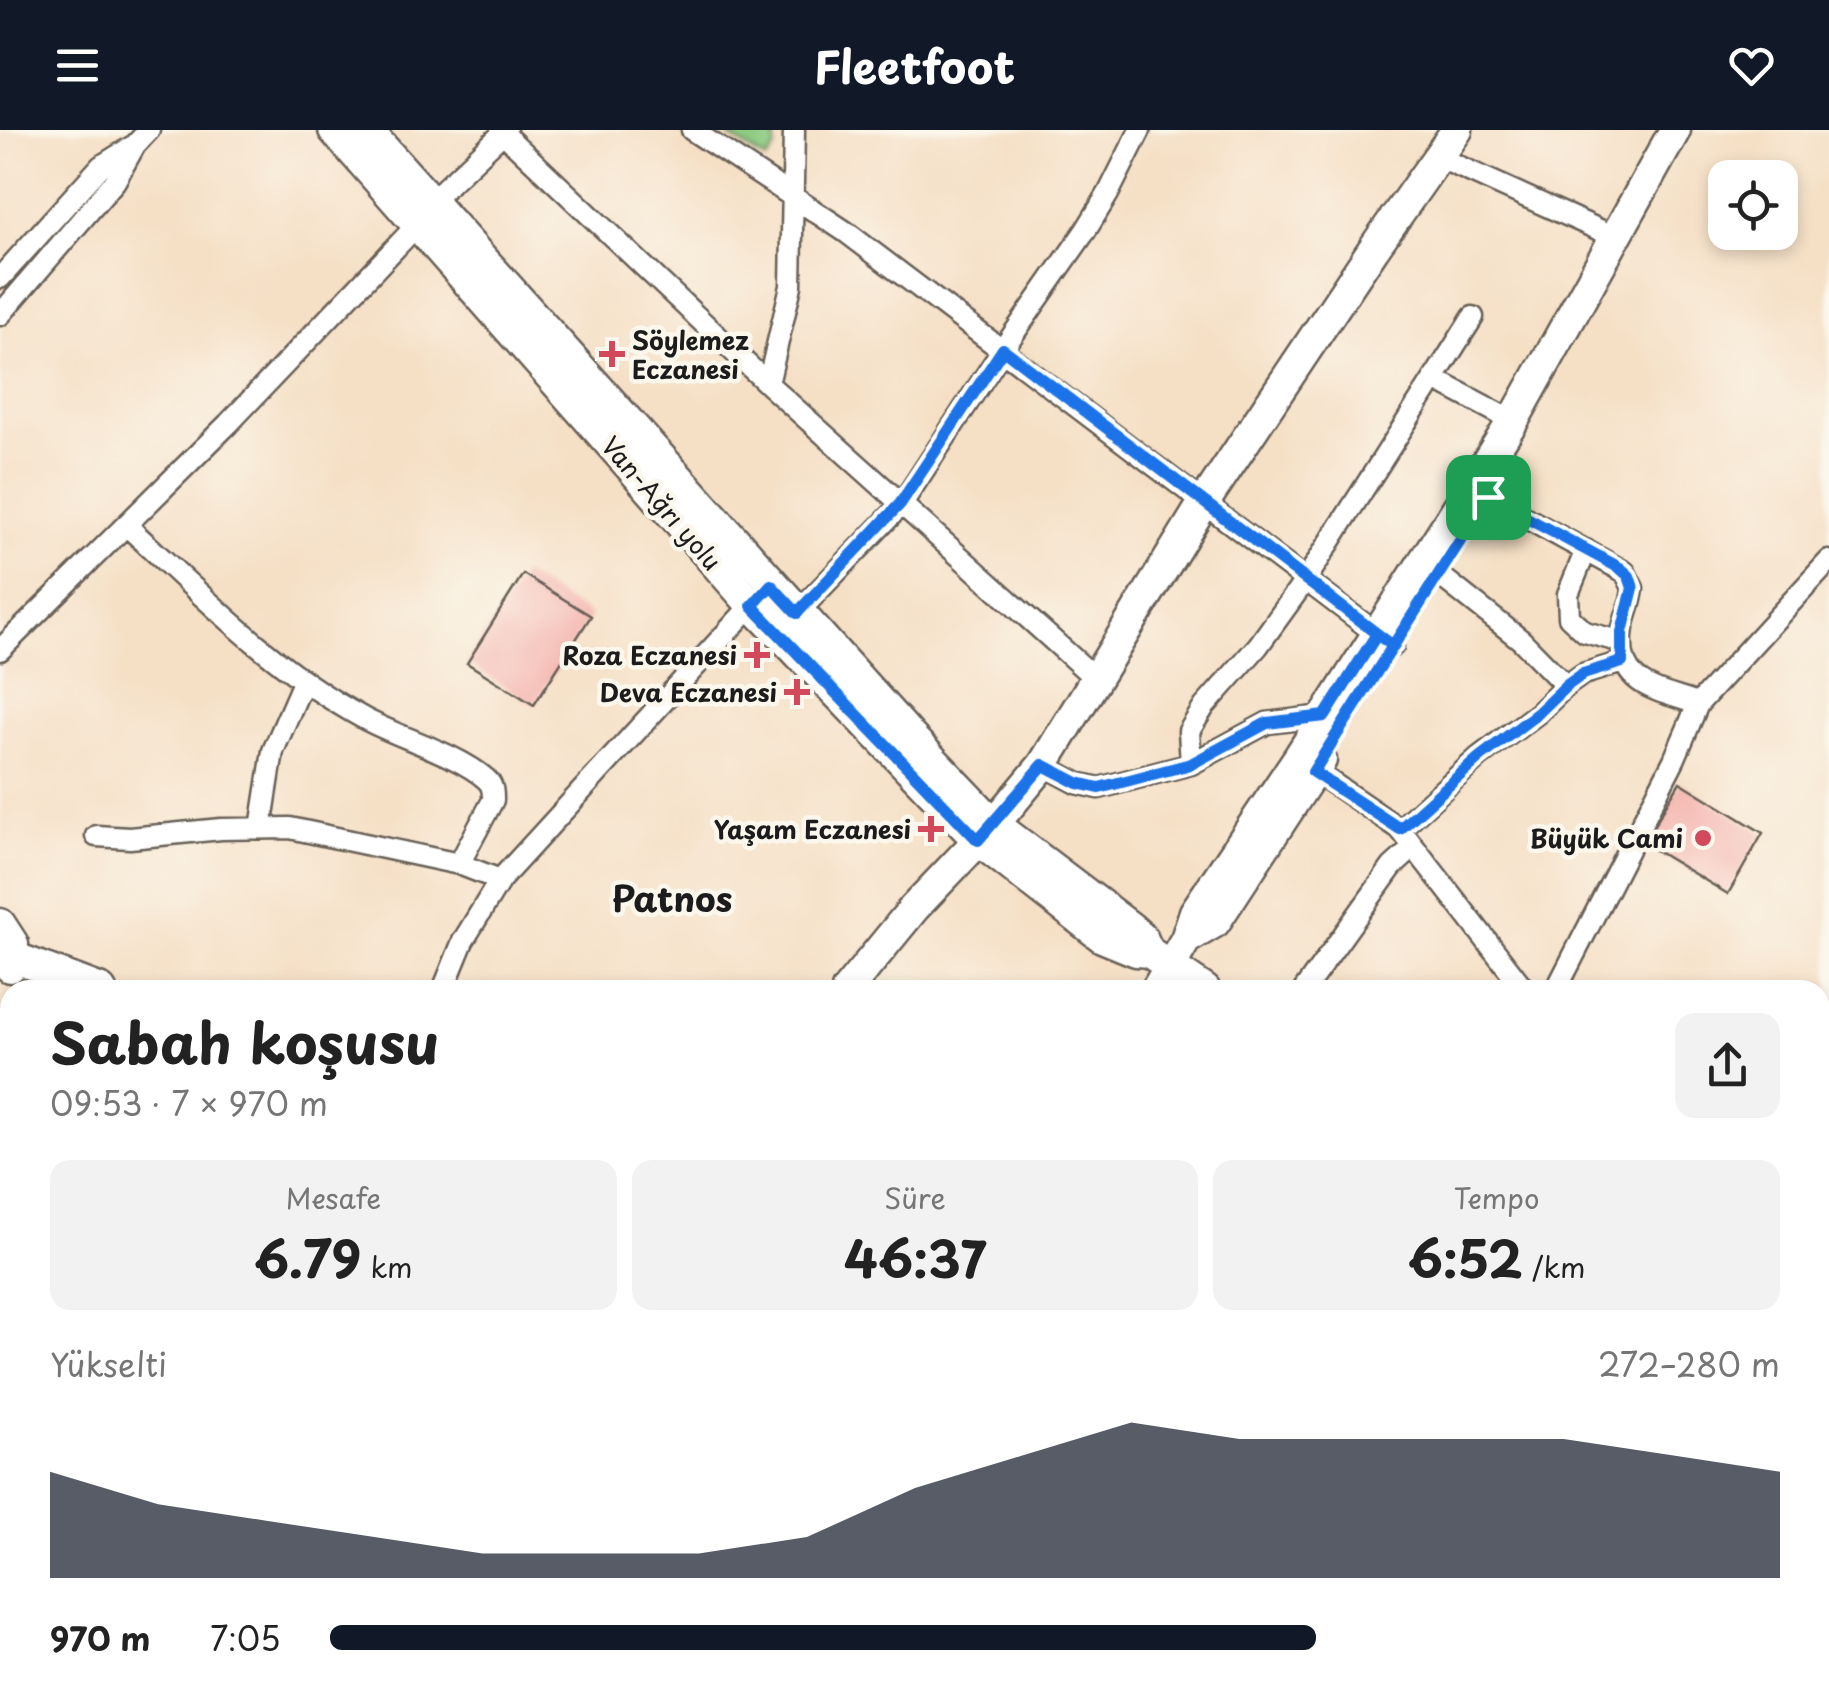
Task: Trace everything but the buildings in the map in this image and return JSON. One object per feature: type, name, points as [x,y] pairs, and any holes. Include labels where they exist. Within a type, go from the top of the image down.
[{"type":"main road","name":"Van-Ağrı yolu","points":[[334,130],[424,212],[761,595],[986,832],[1102,937],[1182,980]]},
{"type":"main road","points":[[367,130],[424,212]]},
{"type":"main road","points":[[856,980],[914,908],[1043,765],[1204,504],[1457,130]]},
{"type":"main road","points":[[1158,970],[1186,939],[1214,922],[1513,421],[1674,130]]},
{"type":"main road","points":[[1306,764],[1325,716],[1438,574],[1526,435],[1692,130]]},
{"type":"main road","points":[[761,595],[797,613],[986,832]]},
{"type":"main road","points":[[0,924],[13,944],[4,968]]},
{"type":"main road","points":[[4,968],[30,980]]},
{"type":"main road","points":[[4,968],[56,980]]},
{"type":"street","points":[[692,130],[792,196],[1003,349],[1385,640]]},
{"type":"street","points":[[768,384],[790,286],[794,130]]},
{"type":"street","points":[[797,613],[900,504],[1086,230],[1140,130]]},
{"type":"street","points":[[0,650],[228,424],[504,131],[768,384],[1096,679]]},
{"type":"street","points":[[0,278],[101,166],[142,138]]},
{"type":"street","points":[[0,316],[115,181],[142,138]]},
{"type":"street","points":[[1438,158],[1615,236]]},
{"type":"street","points":[[1191,764],[1189,731],[1258,646],[1306,578],[1474,317]]},
{"type":"street","points":[[1434,378],[1513,421]]},
{"type":"street","points":[[1488,497],[1620,568],[1632,582],[1622,652],[1628,672],[1652,687],[1698,704]]},
{"type":"street","points":[[126,525],[303,682],[343,707],[435,750],[490,784],[493,800],[459,864]]},
{"type":"street","points":[[1586,550],[1568,594],[1569,617],[1585,632],[1622,652]]},
{"type":"street","points":[[1565,980],[1698,704],[1829,561]]},
{"type":"street","points":[[1438,574],[1520,640],[1566,686]]},
{"type":"street","points":[[447,980],[463,941],[500,880],[761,595]]},
{"type":"street","points":[[1400,829],[1566,686],[1622,652]]},
{"type":"street","points":[[261,828],[273,752],[303,682]]},
{"type":"street","points":[[1043,765],[1092,788],[1191,764],[1267,723],[1325,716]]},
{"type":"street","points":[[1306,764],[1400,829],[1518,980]]},
{"type":"street","points":[[96,836],[130,838],[290,828],[459,864],[500,880]]},
{"type":"street","points":[[1311,980],[1392,866],[1414,847]]},
{"type":"green space","points":[[720,130],[775,130],[775,148],[766,160]]},
{"type":"place","name":"Söylemez Eczanesi","points":[[612,354]]},
{"type":"place","name":"Roza Eczanesi","points":[[757,655]]},
{"type":"place","name":"Deva Eczanesi","points":[[797,692]]},
{"type":"place","name":"Yaşam Eczanesi","points":[[931,829]]},
{"type":"place","name":"Büyük Cami","points":[[1703,838]]},
{"type":"district","name":"Patnos","points":[[672,897]]},
{"type":"route","points":[[1488,497],[1393,646],[1377,634],[1325,716],[1267,723],[1191,764],[1099,788],[1078,783],[1043,765],[978,840],[752,606],[771,585],[797,613],[900,504],[1003,349],[1393,646],[1313,772],[1400,829],[1566,686],[1583,674],[1622,662],[1622,632],[1633,595],[1629,576],[1488,497]]}]
